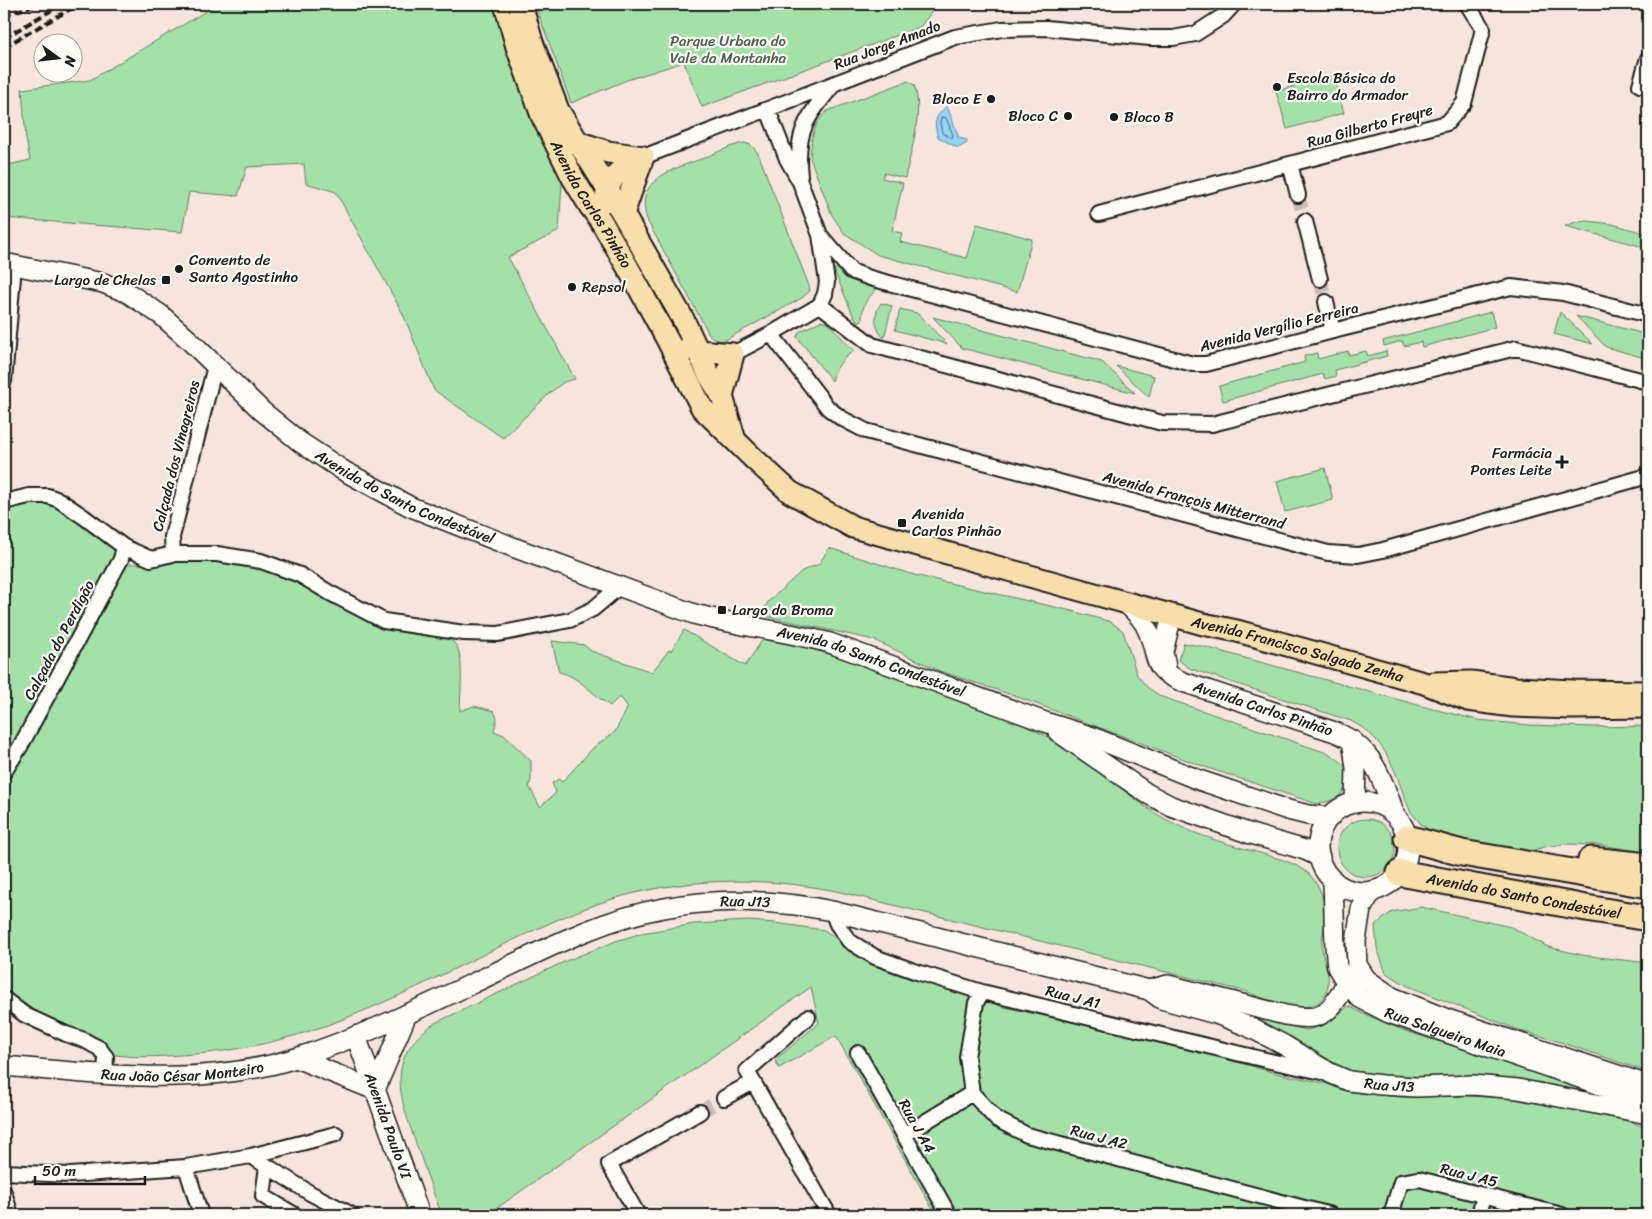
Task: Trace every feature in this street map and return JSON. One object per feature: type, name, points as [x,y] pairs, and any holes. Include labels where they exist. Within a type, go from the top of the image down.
[{"type":"highway","name":"Avenida do Santo Condestável","points":[[1407,838],[1462,853],[1648,885]]},
{"type":"highway","points":[[1505,860],[1582,859],[1648,866]]},
{"type":"highway","name":"Avenida do Santo Condestável","points":[[1400,872],[1648,918]]},
{"type":"highway","points":[[1586,908],[1648,928]]},
{"type":"main road","name":"Avenida Carlos Pinhão","points":[[504,4],[516,47],[550,113],[577,142],[623,214],[683,319],[709,375],[722,396],[735,440]]},
{"type":"main road","name":"Avenida Carlos Pinhão","points":[[522,4],[550,113],[573,178],[601,221],[668,341],[702,408],[790,492],[853,527],[1172,615],[1163,652],[1164,664],[1173,678]]},
{"type":"main road","points":[[577,142],[608,152],[643,157]]},
{"type":"main road","points":[[601,221],[607,189],[619,170],[643,157]]},
{"type":"main road","points":[[623,214],[643,157]]},
{"type":"main road","points":[[9,264],[104,283],[128,293],[161,315],[215,366]]},
{"type":"main road","points":[[668,341],[698,351],[732,354],[722,396]]},
{"type":"main road","name":"Avenida do Santo Condestável","points":[[215,366],[262,411],[300,442],[344,471],[411,507],[694,614],[719,621],[830,643],[1045,722],[1090,736],[1199,780],[1242,795],[1308,815],[1330,817]]},
{"type":"main road","name":"Avenida Carlos Pinhão","points":[[1126,603],[1141,617],[1153,645],[1155,659],[1159,668],[1173,678],[1335,732],[1352,740],[1368,755],[1377,769],[1395,815]]},
{"type":"main road","points":[[1153,645],[1153,637],[1156,630],[1172,615]]},
{"type":"main road","name":"Avenida Francisco Salgado Zenha","points":[[1172,615],[1424,683],[1468,700],[1513,706],[1572,708],[1648,707]]},
{"type":"main road","name":"Avenida Francisco Salgado Zenha","points":[[1424,683],[1472,682],[1516,688],[1648,692]]},
{"type":"main road","name":"Avenida do Santo Condestável","points":[[1045,722],[1148,794],[1171,806],[1251,834],[1305,850],[1320,857]]},
{"type":"main road","name":"Avenida Carlos Pinhão","points":[[1352,740],[1356,768],[1355,803]]},
{"type":"main road","points":[[1366,802],[1386,808],[1403,825],[1407,838],[1406,862],[1400,872],[1388,885],[1372,891],[1358,892],[1344,888],[1333,880],[1325,870],[1320,857],[1319,843],[1322,829],[1330,817],[1342,808],[1355,803],[1366,802]]},
{"type":"main road","name":"Rua Salgueiro Maia","points":[[1333,880],[1337,967],[1346,982],[1360,998],[1389,1013],[1621,1092],[1648,1105]]},
{"type":"main road","name":"Rua Salgueiro Maia","points":[[1372,891],[1362,909],[1356,941],[1357,966],[1366,979],[1392,997],[1447,1019],[1648,1085]]},
{"type":"main road","name":"Rua J13","points":[[356,1036],[407,1014],[558,942],[610,922],[664,908],[720,901],[776,902],[832,911],[1149,990],[1161,999],[1216,1014],[1247,1026],[1284,1045],[1330,1074],[1349,1081],[1416,1087],[1473,1085],[1518,1089],[1648,1114]]},
{"type":"main road","name":"Rua J13","points":[[1149,990],[1168,985],[1285,1016],[1304,1018],[1315,1017],[1327,1011],[1342,993],[1346,982]]},
{"type":"main road","points":[[296,1058],[375,1090],[407,1014]]},
{"type":"main road","name":"Rua João César Monteiro","points":[[4,1066],[135,1077],[196,1076],[256,1067],[296,1058],[356,1036]]},
{"type":"main road","name":"Avenida Paulo VI","points":[[356,1036],[420,1215]]},
{"type":"street","name":"Rua Jorge Amado","points":[[643,157],[955,37],[1002,29],[1046,28],[1150,38],[1173,38],[1195,34],[1223,16],[1234,4]]},
{"type":"street","name":"Rua Gilberto Freyre","points":[[1099,214],[1447,123],[1464,102],[1483,28],[1467,4]]},
{"type":"street","points":[[1640,84],[1648,58]]},
{"type":"street","name":"Avenida Vergílio Ferreira","points":[[800,182],[797,154],[804,124],[812,110],[836,82]]},
{"type":"street","name":"Avenida Vergílio Ferreira","points":[[768,110],[787,159],[800,182],[820,236],[827,282],[826,294],[820,305]]},
{"type":"street","points":[[1290,164],[1298,195]]},
{"type":"street","points":[[1305,221],[1320,279]]},
{"type":"street","name":"Avenida Vergílio Ferreira","points":[[820,236],[851,271],[870,278],[1193,364],[1206,364],[1511,287],[1563,293],[1648,315]]},
{"type":"street","points":[[4,381],[9,264]]},
{"type":"street","points":[[1326,302],[1333,331]]},
{"type":"street","points":[[732,354],[820,305],[872,345],[1162,423],[1212,424],[1516,348],[1648,382]]},
{"type":"street","name":"Avenida François Mitterrand","points":[[771,334],[828,408],[841,418],[866,430],[1328,553],[1358,555],[1383,550],[1648,476]]},
{"type":"street","name":"Calçada dos Vinagreiros","points":[[173,554],[172,537],[215,366]]},
{"type":"street","points":[[4,502],[29,496],[48,496],[59,500],[124,547],[151,558],[160,558],[173,554],[218,554],[261,561],[300,575],[384,621],[464,632],[498,634],[570,620],[592,609],[619,587]]},
{"type":"street","name":"Calçada do Perdigão","points":[[4,772],[25,739],[121,558],[124,547]]},
{"type":"street","name":"Rua J A1","points":[[832,911],[837,924],[849,941],[875,957],[917,972],[982,992],[1270,1062],[1330,1074]]},
{"type":"street","points":[[904,1135],[972,1093],[967,1057],[976,1003],[982,992]]},
{"type":"street","points":[[4,998],[31,1018],[99,1048],[106,1057],[105,1075]]},
{"type":"street","points":[[808,1017],[747,1071],[829,1215]]},
{"type":"street","name":"Rua J A4","points":[[858,1052],[949,1215]]},
{"type":"street","points":[[724,1098],[753,1082]]},
{"type":"street","name":"Rua J A2","points":[[972,1093],[996,1119],[1027,1135],[1332,1215]]},
{"type":"street","points":[[638,1215],[609,1164],[700,1112]]},
{"type":"street","points":[[4,1172],[70,1175],[186,1167],[251,1156],[336,1134]]},
{"type":"street","points":[[251,1156],[310,1193],[352,1215]]},
{"type":"street","points":[[267,1166],[263,1196],[295,1215]]},
{"type":"street","points":[[186,1167],[201,1215]]},
{"type":"street","name":"Rua J A5","points":[[1391,1215],[1401,1182],[1419,1179],[1562,1215]]},
{"type":"street","points":[[4,1192],[11,1215]]},
{"type":"street","points":[[1479,1215],[1484,1195]]},
{"type":"green space","points":[[218,4],[530,4],[533,118],[562,182],[559,231],[508,257],[575,379],[564,382],[551,392],[503,438],[434,390],[403,314],[336,192],[306,183],[304,164],[247,167],[238,196],[189,192],[182,232],[4,218],[4,166],[30,160],[26,139],[22,89],[90,80]]},
{"type":"green space","name":"Parque Urbano do Vale da Montanha","points":[[535,4],[938,4],[920,27],[702,107],[684,62],[627,80],[571,103]]},
{"type":"green space","points":[[1334,75],[1344,113],[1287,129],[1276,91]]},
{"type":"green space","points":[[908,81],[914,85],[918,107],[916,131],[905,178],[884,173],[882,178],[903,183],[892,231],[902,233],[900,242],[967,258],[977,224],[1032,239],[1017,292],[878,255],[844,233],[832,215],[810,158],[812,138],[817,123],[827,111]]},
{"type":"green space","points":[[745,143],[751,145],[758,153],[810,291],[802,298],[727,339],[720,340],[715,339],[709,334],[648,222],[644,208],[645,196],[657,179],[667,173]]},
{"type":"green space","points":[[1587,221],[1612,224],[1648,234],[1648,248],[1565,226]]},
{"type":"green space","points":[[838,268],[855,281],[875,287],[876,290],[867,300],[864,307],[862,320],[858,322],[853,315],[834,270]]},
{"type":"green space","points":[[881,303],[892,306],[884,338],[878,330],[876,321],[878,307]]},
{"type":"green space","points":[[900,309],[917,313],[947,344],[895,330]]},
{"type":"green space","points":[[1491,312],[1495,327],[1422,347],[1421,342],[1404,346],[1402,341],[1384,346],[1383,341]]},
{"type":"green space","points":[[1560,312],[1593,344],[1554,334]]},
{"type":"green space","points":[[1576,316],[1648,335],[1648,359],[1606,347]]},
{"type":"green space","points":[[933,317],[1102,362],[1135,393],[962,348]]},
{"type":"green space","points":[[820,321],[828,323],[854,351],[840,363],[832,381],[797,337],[799,332]]},
{"type":"green space","points":[[1348,351],[1349,355],[1366,351],[1368,356],[1386,351],[1387,356],[1335,370],[1336,376],[1325,379],[1323,374],[1223,401],[1219,386],[1305,362],[1304,356],[1317,353],[1318,359]]},
{"type":"green space","points":[[1116,366],[1154,376],[1149,397]]},
{"type":"green space","points":[[1325,468],[1333,500],[1285,512],[1277,481]]},
{"type":"green space","points":[[39,495],[124,547],[20,747],[4,740],[4,502]]},
{"type":"green space","points":[[829,548],[914,575],[1072,611],[1111,622],[1123,631],[1137,675],[1148,688],[1162,697],[1330,754],[1345,765],[1347,784],[1338,797],[1317,804],[1208,768],[1015,696],[940,671],[874,640],[761,615],[768,602],[802,571],[819,564]]},
{"type":"green space","points":[[214,560],[266,571],[267,569],[453,642],[458,649],[461,666],[460,711],[474,706],[494,711],[497,718],[494,731],[504,735],[531,761],[531,780],[529,786],[540,807],[556,793],[552,783],[559,779],[562,782],[594,747],[615,732],[628,707],[621,698],[618,698],[610,706],[573,677],[559,672],[552,641],[584,645],[591,651],[652,672],[669,650],[671,651],[684,630],[745,666],[763,639],[814,650],[847,660],[1005,717],[1066,747],[1164,819],[1187,830],[1285,861],[1308,873],[1319,888],[1325,912],[1322,949],[1327,969],[1328,985],[1324,997],[1316,1004],[1306,1007],[1281,1004],[1248,992],[836,891],[778,883],[719,882],[661,888],[603,902],[536,929],[382,1003],[344,1019],[305,1032],[265,1043],[224,1051],[153,1057],[105,1053],[80,1035],[31,1008],[4,989],[4,777],[125,564],[165,564]]},
{"type":"green space","points":[[1184,643],[1478,720],[1528,725],[1648,726],[1648,853],[1601,845],[1566,844],[1523,853],[1435,834],[1421,824],[1410,811],[1390,760],[1375,738],[1364,729],[1351,721],[1191,669],[1178,660]]},
{"type":"green space","points":[[1366,819],[1382,824],[1390,832],[1395,848],[1390,864],[1382,872],[1366,877],[1350,872],[1342,864],[1337,848],[1342,832],[1350,824]]},
{"type":"green space","points":[[1421,907],[1511,927],[1548,947],[1582,955],[1648,963],[1648,1072],[1551,1039],[1521,1031],[1408,986],[1386,973],[1377,948],[1375,925],[1392,912]]},
{"type":"green space","points":[[748,921],[824,930],[875,965],[1004,1007],[1176,1045],[1276,1073],[1324,1083],[1340,1089],[1398,1097],[1467,1096],[1525,1099],[1615,1117],[1648,1128],[1648,1215],[936,1215],[836,1036],[779,1068],[775,1060],[819,1023],[811,987],[487,1215],[442,1215],[405,1111],[400,1080],[402,1065],[408,1050],[419,1036],[435,1023],[566,961],[616,941],[642,933],[694,924]]},
{"type":"green space","points":[[1349,1006],[1408,1032],[1607,1093],[1472,1079],[1359,1077],[1254,1018],[1307,1030],[1324,1025]]},
{"type":"water","points":[[947,106],[959,138],[967,140],[967,143],[958,148],[938,137],[936,132],[936,120]]},
{"type":"tunnel","points":[[1298,195],[1305,221]]},
{"type":"tunnel","points":[[1320,279],[1326,302]]},
{"type":"tunnel","points":[[700,1112],[724,1098]]},
{"type":"railway","points":[[4,15],[38,4]]},
{"type":"railway","points":[[4,38],[62,4]]},
{"type":"railway","points":[[4,47],[79,4]]},
{"type":"place","name":"Escola Básica do Bairro do Armador","points":[[1277,87]]},
{"type":"place","name":"Bloco E","points":[[991,99]]},
{"type":"place","name":"Bloco C","points":[[1068,116]]},
{"type":"place","name":"Bloco B","points":[[1114,117]]},
{"type":"place","name":"Convento de Santo Agostinho","points":[[179,269]]},
{"type":"place","name":"Largo de Chelas","points":[[166,280]]},
{"type":"place","name":"Repsol","points":[[572,287]]},
{"type":"place","name":"Farmácia Pontes Leite","points":[[1562,462]]},
{"type":"place","name":"Avenida Carlos Pinhão","points":[[902,523]]},
{"type":"place","name":"Largo do Broma","points":[[722,610]]}]
